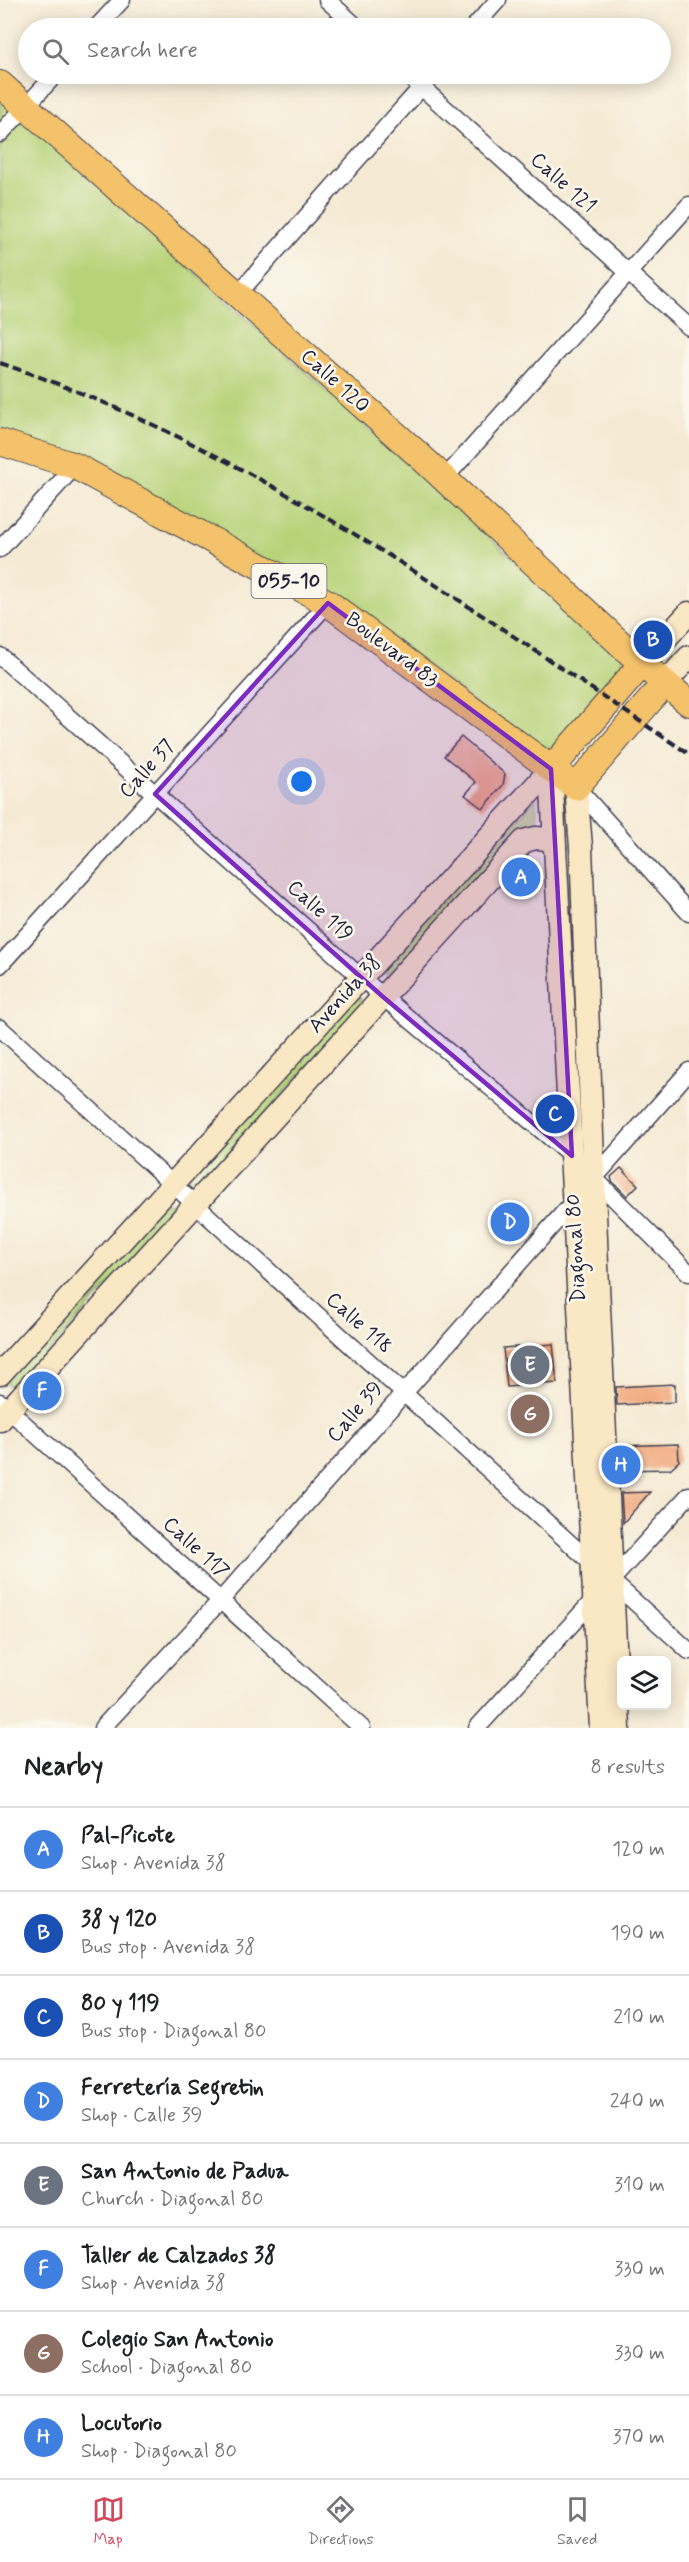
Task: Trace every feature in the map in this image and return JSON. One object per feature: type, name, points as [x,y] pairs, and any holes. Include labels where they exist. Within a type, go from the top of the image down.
[{"type":"main road","name":"Calle 120","points":[[0,84],[444,479],[642,664],[689,703]]},
{"type":"main road","name":"Boulevard 83","points":[[0,442],[75,466],[328,603],[576,787]]},
{"type":"main road","name":"Avenida 38","points":[[0,1374],[551,769],[689,613]]},
{"type":"main road","points":[[576,787],[689,657]]},
{"type":"main road","name":"Diagonal 80","points":[[551,769],[601,1728]]},
{"type":"main road","name":"Diagonal 80","points":[[576,787],[582,855],[619,1728]]},
{"type":"main road","name":"Avenida 38","points":[[3,1411],[524,841],[536,838],[549,839],[555,848]]},
{"type":"street","points":[[105,18],[122,0]]},
{"type":"street","points":[[327,0],[347,18]]},
{"type":"street","points":[[482,18],[498,0]]},
{"type":"street","points":[[0,134],[47,84]]},
{"type":"street","name":"Calle 121","points":[[418,84],[689,327]]},
{"type":"street","points":[[237,295],[424,84]]},
{"type":"street","points":[[444,479],[689,205]]},
{"type":"street","points":[[0,549],[75,466]]},
{"type":"street","name":"Calle 37","points":[[0,965],[328,603]]},
{"type":"street","name":"Calle 119","points":[[0,656],[382,996],[572,1156],[689,1273]]},
{"type":"street","points":[[576,787],[689,913]]},
{"type":"street","name":"Calle 118","points":[[0,1028],[689,1651]]},
{"type":"street","name":"Calle 39","points":[[102,1728],[220,1600],[689,1071]]},
{"type":"street","name":"Calle 117","points":[[3,1411],[220,1600],[362,1728]]},
{"type":"street","points":[[477,1728],[689,1495]]},
{"type":"highlighted area","points":[[328,603],[551,769],[572,1156],[382,996],[155,794]]},
{"type":"green space","points":[[0,97],[623,657],[625,670],[563,746],[535,749],[331,592],[0,433]]},
{"type":"green space","points":[[536,799],[537,820],[394,973],[384,974],[382,963]]},
{"type":"green space","points":[[351,997],[360,997],[363,1006],[202,1183],[190,1184],[189,1173]]},
{"type":"green space","points":[[161,1203],[172,1204],[173,1214],[19,1385],[7,1385],[6,1374]]},
{"type":"building","points":[[461,737],[505,774],[503,785],[483,809],[465,795],[476,782],[444,756]]},
{"type":"building","points":[[621,1168],[638,1185],[627,1196],[612,1181],[611,1177]]},
{"type":"building","points":[[509,1207],[525,1223],[512,1237],[495,1221]]},
{"type":"building","points":[[553,1344],[557,1383],[507,1387],[503,1348]]},
{"type":"building","points":[[675,1384],[675,1402],[617,1405],[616,1387]]},
{"type":"building","points":[[678,1444],[679,1461],[670,1469],[620,1470],[619,1446]]},
{"type":"building","points":[[650,1492],[623,1523],[621,1493]]},
{"type":"railway","points":[[0,363],[93,398],[183,439],[271,486],[357,536],[441,589],[689,754]]},
{"type":"place","name":"38 y 120","points":[[653,640]]},
{"type":"place","name":"Pal-Picote","points":[[521,877]]},
{"type":"place","name":"80 y 119","points":[[555,1114]]},
{"type":"place","name":"Ferretería Segretin","points":[[510,1222]]},
{"type":"place","name":"San Antonio de Padua","points":[[530,1365]]},
{"type":"place","name":"Taller de Calzados 38","points":[[42,1391]]},
{"type":"place","name":"Colegio San Antonio","points":[[530,1414]]},
{"type":"place","name":"Locutorio","points":[[621,1465]]}]
